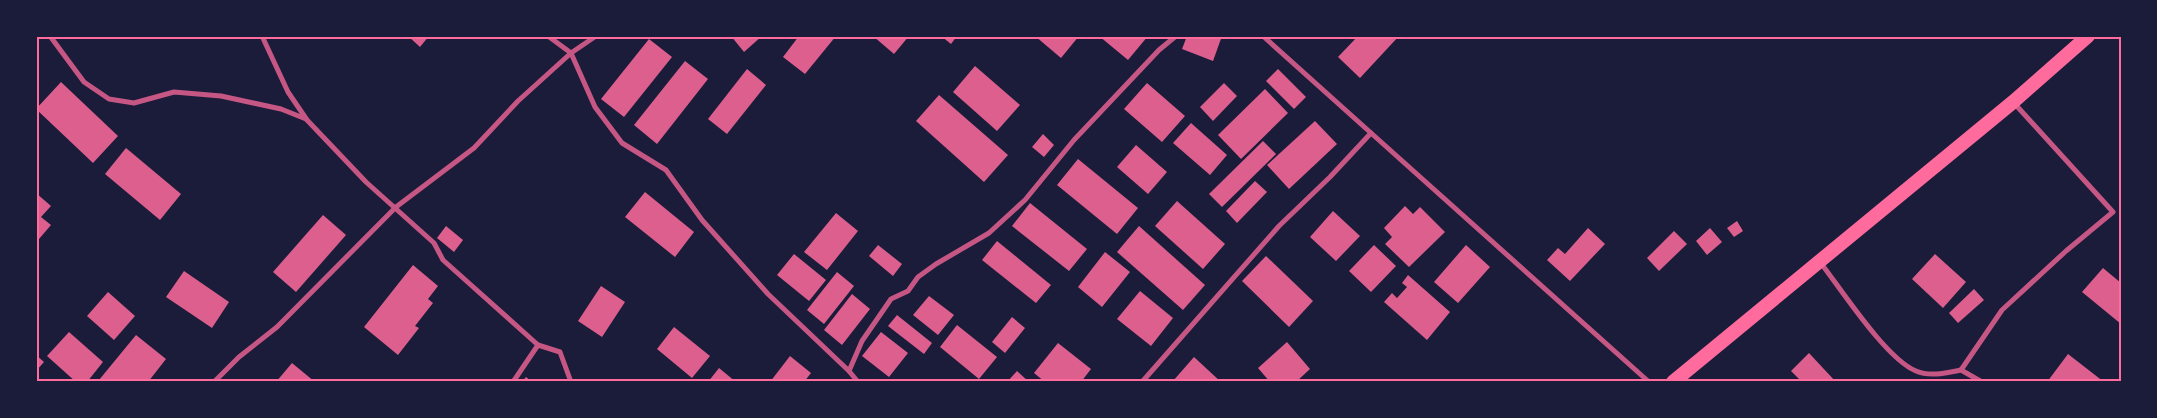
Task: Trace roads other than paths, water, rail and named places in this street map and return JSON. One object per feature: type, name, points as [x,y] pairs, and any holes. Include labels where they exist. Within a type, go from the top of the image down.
[{"type":"highway","points":[[1673,382],[2013,102],[2088,36]]},
{"type":"street","points":[[50,36],[84,82],[110,99],[134,103],[174,92],[221,96],[281,109],[307,120]]},
{"type":"street","points":[[262,36],[288,92],[307,120],[366,182],[434,243],[442,260],[538,345],[560,352],[571,382]]},
{"type":"street","points":[[548,36],[571,53],[595,108],[622,143],[666,170],[702,220],[768,294],[849,371],[858,382]]},
{"type":"street","points":[[214,382],[239,357],[277,327],[396,207],[474,148],[518,100],[571,53],[596,36]]},
{"type":"street","points":[[849,371],[862,341],[890,299],[908,291],[918,276],[989,233],[1025,200],[1074,140],[1159,50],[1176,36]]},
{"type":"street","points":[[1263,36],[1649,382]]},
{"type":"street","points":[[1961,370],[2002,310],[2066,251],[2113,212],[2013,102]]},
{"type":"street","points":[[1142,382],[1279,226],[1330,177],[1371,133]]},
{"type":"street","points":[[1820,261],[1893,356],[1916,371],[1939,375],[1961,370],[1982,382]]},
{"type":"street","points":[[513,382],[538,345]]}]
